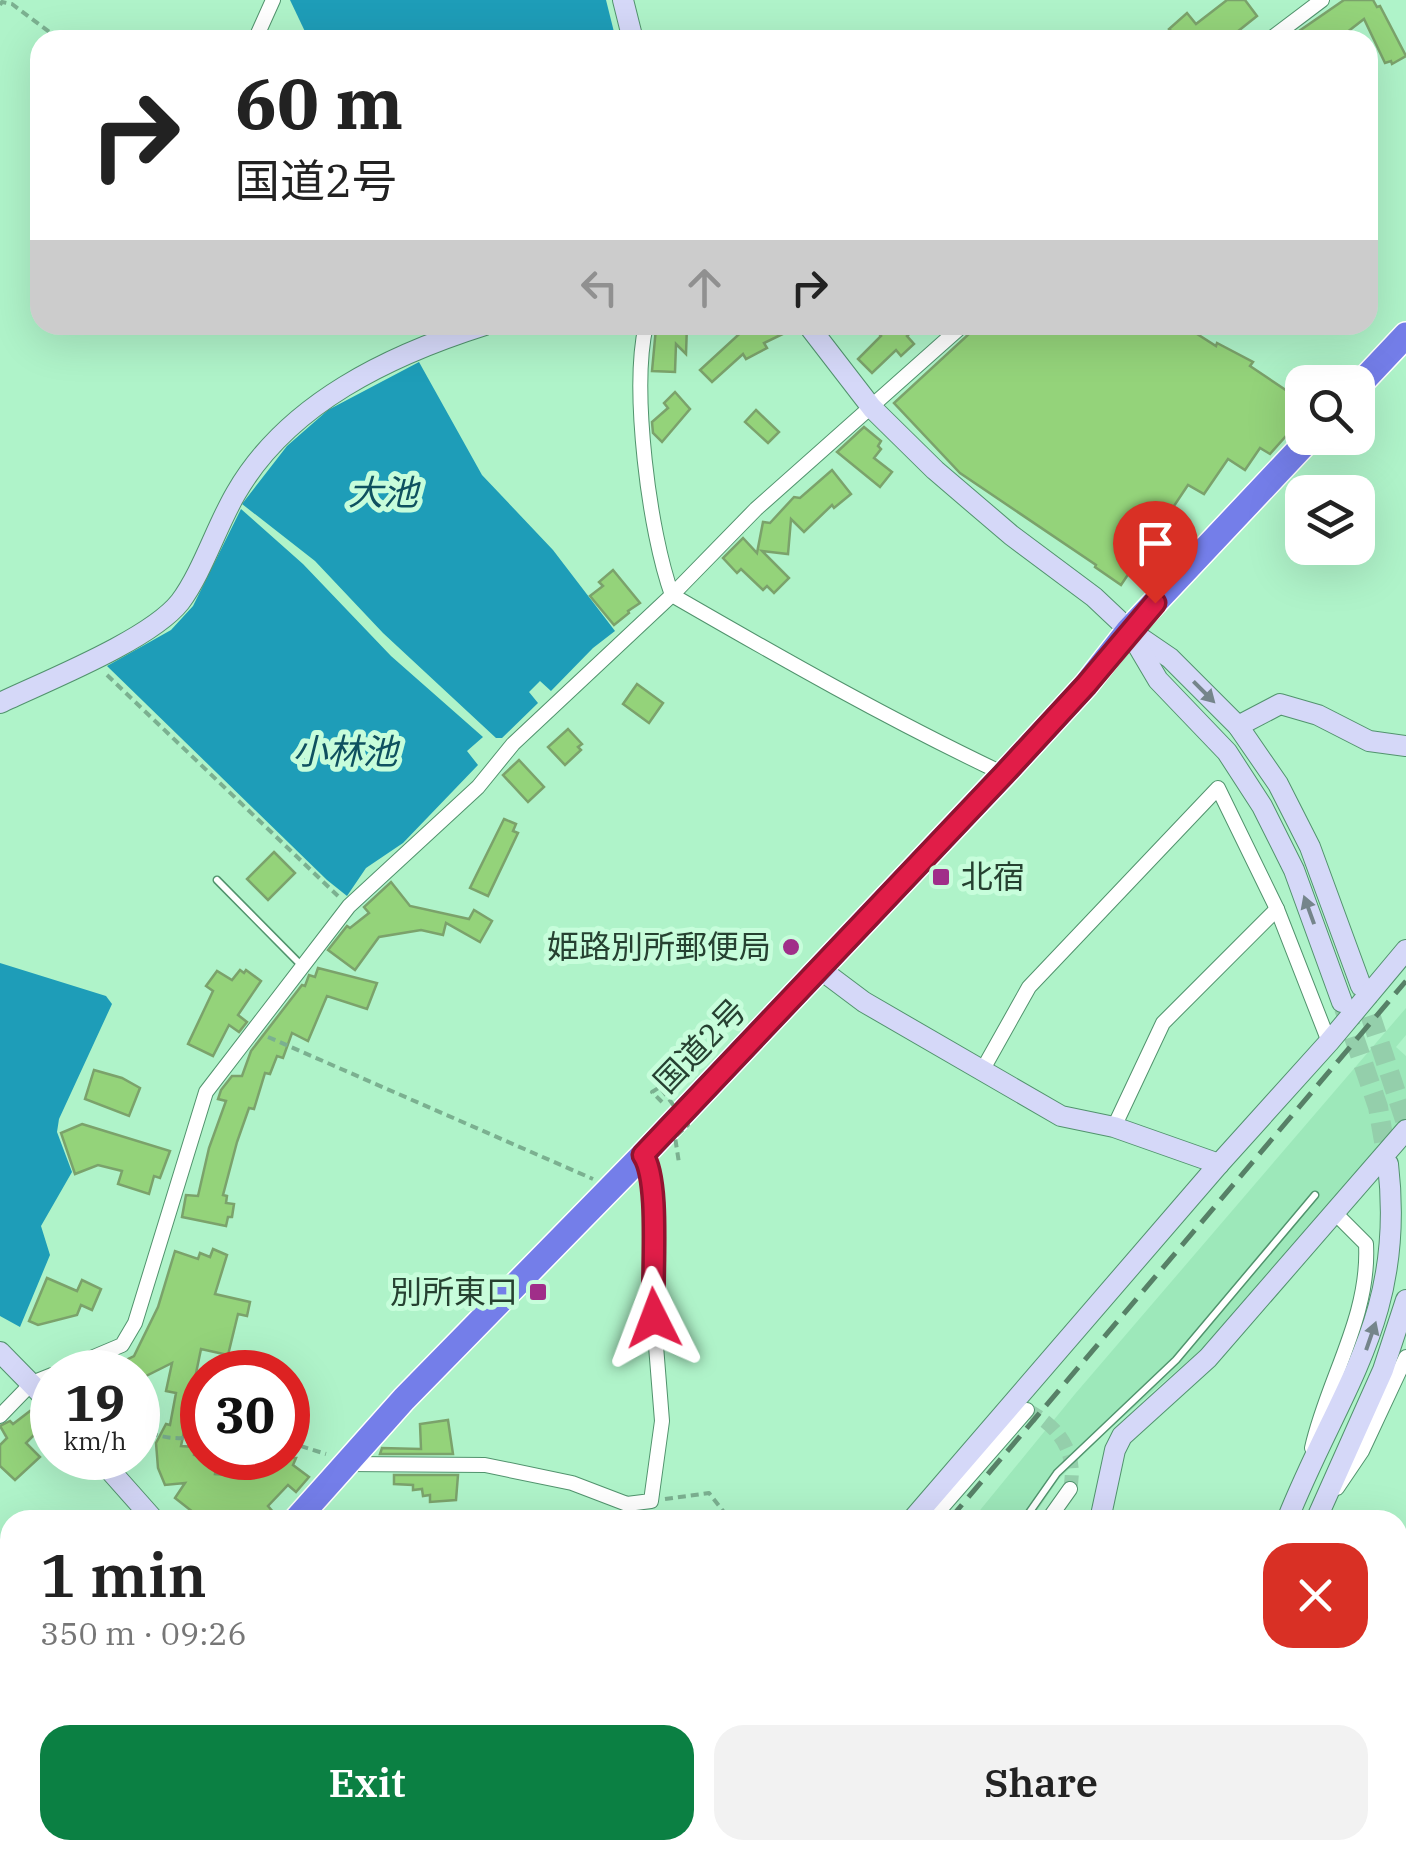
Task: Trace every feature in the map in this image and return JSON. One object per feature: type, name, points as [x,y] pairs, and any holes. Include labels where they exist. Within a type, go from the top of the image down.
[{"type":"highway","points":[[1375,368],[1406,335]]},
{"type":"highway","name":"国道2号","points":[[305,1510],[404,1398],[643,1155],[1004,774],[1086,685],[1129,630],[1294,455]]},
{"type":"street","points":[[260,30],[274,0]]},
{"type":"street","points":[[623,0],[630,30]]},
{"type":"street","points":[[1282,30],[1322,0]]},
{"type":"street","points":[[0,703],[137,637],[179,603],[238,489],[284,432],[352,380],[453,335]]},
{"type":"street","points":[[644,335],[640,352],[644,449],[660,562],[672,594],[926,738],[1004,774]]},
{"type":"street","points":[[816,335],[872,408],[960,492],[1094,597],[1129,630],[1170,658],[1238,726],[1278,784],[1310,847],[1361,986]]},
{"type":"street","points":[[110,1350],[122,1345],[135,1323],[206,1092],[349,906],[478,787],[514,744],[756,509],[952,335]]},
{"type":"street","points":[[1129,630],[1158,680],[1227,752],[1262,806],[1294,870],[1342,1002]]},
{"type":"street","points":[[1238,726],[1280,704],[1318,715],[1369,741],[1406,746]]},
{"type":"street","points":[[983,1070],[1030,987],[1218,788],[1277,909],[1329,1042]]},
{"type":"street","points":[[1114,1127],[1164,1023],[1277,909]]},
{"type":"street","points":[[921,1510],[1406,950]]},
{"type":"street","points":[[820,968],[864,1002],[1061,1116],[1114,1127],[1219,1164]]},
{"type":"street","points":[[1102,1510],[1115,1450],[1122,1436],[1208,1358],[1406,1130]]},
{"type":"street","points":[[347,1464],[485,1465],[572,1483],[627,1504],[650,1501],[662,1421],[651,1283],[653,1190],[651,1166],[643,1155]]},
{"type":"street","points":[[1291,1510],[1362,1363],[1380,1307],[1392,1228],[1388,1164]]},
{"type":"street","points":[[1305,1478],[1316,1430],[1352,1333],[1365,1264],[1366,1244],[1336,1213]]},
{"type":"street","points":[[1321,1510],[1389,1356],[1406,1300]]},
{"type":"street","points":[[0,1352],[30,1381]]},
{"type":"street","points":[[1322,1510],[1362,1451],[1406,1356]]},
{"type":"street","points":[[0,1416],[30,1385]]},
{"type":"street","points":[[939,1510],[1027,1410]]},
{"type":"street","points":[[119,1480],[145,1510]]},
{"type":"street","points":[[1055,1510],[1070,1488]]},
{"type":"lane","points":[[217,880],[302,967]]},
{"type":"lane","points":[[1031,1510],[1056,1473],[1176,1360],[1315,1195]]},
{"type":"path","points":[[0,5],[12,4],[47,30]]},
{"type":"path","points":[[90,660],[349,906]]},
{"type":"path","points":[[252,1028],[286,1047],[457,1117],[611,1187]]},
{"type":"path","points":[[662,1102],[652,1092],[660,1087],[688,1125],[676,1137],[679,1162]]},
{"type":"path","points":[[310,1448],[347,1464]]},
{"type":"path","points":[[650,1501],[709,1493],[722,1510]]},
{"type":"shaded area","points":[[1406,1008],[1406,1035],[1396,1047],[1406,1056],[1406,1114],[1235,1315],[1106,1432],[1058,1480],[1038,1510],[980,1510]]},
{"type":"water","points":[[290,0],[606,0],[614,30],[304,30]]},
{"type":"water","name":"大池","points":[[419,362],[482,475],[553,550],[615,631],[551,691],[540,681],[529,692],[538,703],[502,738],[496,738],[383,633],[315,561],[242,504],[287,446],[328,410]]},
{"type":"water","name":"小林池","points":[[241,509],[303,564],[391,656],[483,737],[467,751],[478,765],[403,843],[366,868],[347,896],[107,666],[171,630],[193,606]]},
{"type":"water","points":[[0,963],[106,996],[112,1004],[59,1119],[57,1132],[72,1172],[41,1226],[50,1255],[20,1327],[0,1316]]},
{"type":"building","points":[[1227,0],[1245,0],[1257,16],[1240,30],[1169,29],[1187,13],[1196,24]]},
{"type":"building","points":[[1344,0],[1373,0],[1406,56],[1392,64],[1385,63],[1378,48],[1378,30],[1369,30],[1364,19],[1350,30],[1301,30]]},
{"type":"building","points":[[655,335],[687,335],[686,354],[676,344],[675,372],[652,371]]},
{"type":"building","points":[[738,335],[781,335],[746,359],[743,354],[712,382],[700,370]]},
{"type":"building","points":[[908,335],[914,344],[901,356],[896,350],[872,373],[858,359],[881,336]]},
{"type":"building","points":[[968,335],[1199,335],[1253,362],[1250,366],[1285,390],[1285,437],[1270,454],[1260,448],[1245,470],[1228,459],[1204,494],[1188,485],[1121,585],[960,473],[894,403]]},
{"type":"building","points":[[675,392],[690,409],[662,442],[653,433],[652,422],[668,408],[664,403]]},
{"type":"building","points":[[756,410],[779,432],[768,443],[745,422]]},
{"type":"building","points":[[864,427],[881,441],[881,449],[874,458],[892,472],[880,487],[837,452]]},
{"type":"building","points":[[832,470],[851,494],[834,508],[832,505],[804,532],[791,519],[788,554],[762,551],[789,578],[774,593],[767,586],[763,590],[741,569],[737,573],[723,558],[743,538],[757,553],[763,522],[770,523],[794,497],[800,498]]},
{"type":"building","points":[[613,570],[640,603],[614,625],[590,596],[603,586],[599,582]]},
{"type":"building","points":[[637,684],[663,703],[649,723],[623,704]]},
{"type":"building","points":[[568,729],[582,744],[565,765],[548,747]]},
{"type":"building","points":[[519,760],[544,787],[528,802],[503,775]]},
{"type":"building","points":[[504,819],[516,824],[513,831],[518,833],[488,896],[470,888]]},
{"type":"building","points":[[274,852],[295,873],[268,900],[247,879]]},
{"type":"building","points":[[391,882],[410,906],[469,919],[474,910],[492,921],[480,942],[446,923],[443,935],[421,930],[379,937],[355,970],[328,950],[347,926],[350,928],[369,913],[364,907]]},
{"type":"building","points":[[318,968],[377,983],[367,1009],[327,996],[308,1041],[292,1033],[283,1058],[277,1056],[270,1074],[265,1073],[254,1109],[249,1108],[237,1142],[223,1195],[227,1196],[226,1203],[234,1204],[232,1217],[228,1217],[226,1226],[182,1217],[186,1195],[198,1196],[209,1148],[226,1101],[218,1099],[221,1090],[232,1076],[242,1076],[251,1051],[305,986],[309,975],[315,977]]},
{"type":"building","points":[[240,970],[261,981],[238,1015],[247,1022],[239,1032],[229,1025],[213,1056],[188,1044],[213,991],[206,986],[217,971],[232,980]]},
{"type":"building","points":[[94,1070],[140,1088],[129,1116],[85,1099]]},
{"type":"building","points":[[82,1124],[170,1151],[160,1178],[154,1176],[149,1194],[118,1184],[122,1171],[98,1165],[75,1174],[61,1133]]},
{"type":"building","points":[[213,1249],[227,1255],[215,1294],[250,1302],[247,1316],[238,1314],[229,1350],[180,1350],[180,1480],[306,1480],[296,1492],[288,1485],[268,1506],[271,1510],[190,1510],[175,1498],[185,1483],[165,1485],[160,1473],[160,1435],[166,1424],[170,1425],[176,1393],[166,1391],[172,1363],[160,1369],[160,1350],[137,1350],[158,1307],[175,1251],[198,1259],[200,1253],[210,1257]]},
{"type":"building","points":[[47,1278],[77,1291],[82,1280],[101,1289],[92,1310],[81,1305],[77,1315],[38,1325],[29,1321]]},
{"type":"building","points":[[30,1411],[30,1439],[26,1443],[30,1447],[30,1466],[15,1480],[0,1466],[0,1445],[7,1438],[0,1426],[10,1421],[13,1424]]},
{"type":"building","points":[[448,1420],[453,1454],[380,1454],[382,1448],[421,1449],[420,1424]]},
{"type":"building","points":[[394,1475],[458,1475],[456,1500],[430,1502],[430,1495],[423,1496],[422,1489],[394,1484]]},
{"type":"tunnel","points":[[1361,987],[1406,1123]]},
{"type":"tunnel","points":[[1344,1008],[1378,1107],[1388,1164]]},
{"type":"tunnel","points":[[1027,1410],[1048,1424],[1064,1442],[1071,1464],[1070,1489]]},
{"type":"railway","points":[[957,1510],[1406,981]]},
{"type":"place","name":"北宿","points":[[941,877]]},
{"type":"place","name":"姫路別所郵便局","points":[[791,947]]},
{"type":"place","name":"別所東口","points":[[538,1292]]},
{"type":"route","points":[[654,1318],[653,1190],[651,1166],[643,1155],[1004,774],[1155,603]]}]
